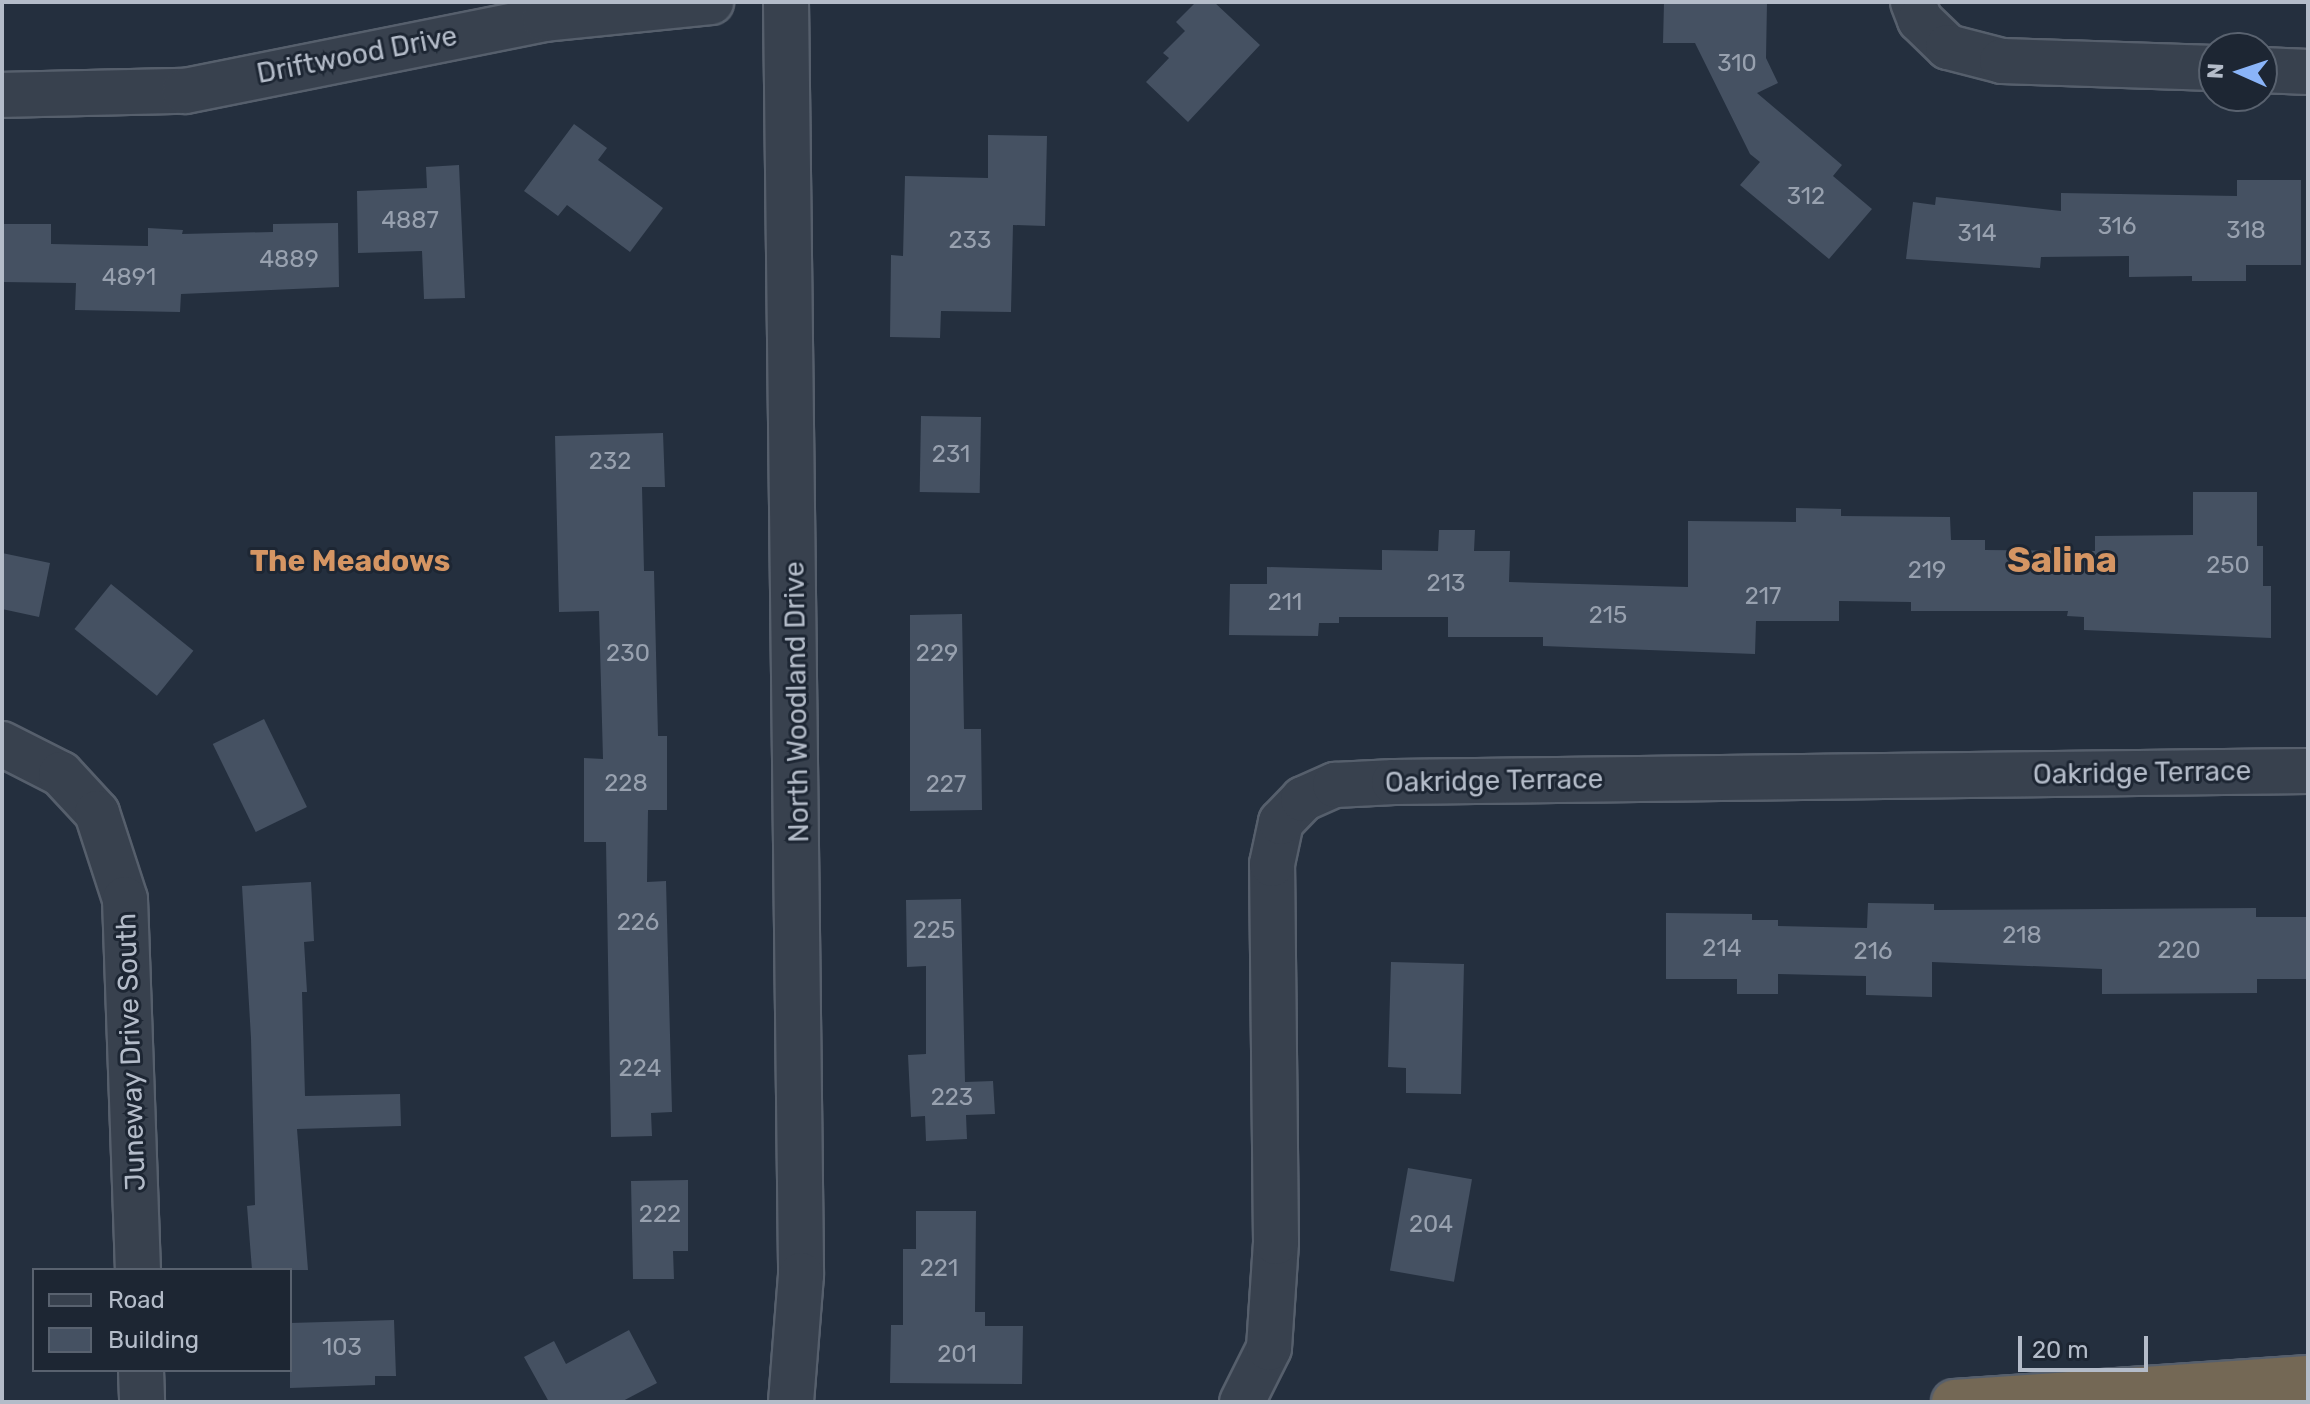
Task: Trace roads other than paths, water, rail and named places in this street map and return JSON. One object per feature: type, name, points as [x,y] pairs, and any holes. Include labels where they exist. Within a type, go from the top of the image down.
[{"type":"highway","points":[[1954,1402],[2308,1378]]},
{"type":"street","name":"Driftwood Drive","points":[[2,95],[185,91],[543,11],[711,2]]},
{"type":"street","name":"North Woodland Drive","points":[[786,2],[801,1259],[791,1402]]},
{"type":"street","points":[[1913,2],[1920,20],[1948,47],[2002,61],[2198,67]]},
{"type":"street","points":[[2278,71],[2308,72]]},
{"type":"street","name":"Juneway Drive South","points":[[2,744],[61,774],[97,813],[125,899],[138,1268]]},
{"type":"street","name":"Oakridge Terrace","points":[[1242,1402],[1269,1348],[1276,1242],[1272,864],[1281,822],[1303,799],[1335,785],[1394,782],[2308,771]]},
{"type":"street","points":[[141,1372],[142,1402]]},
{"type":"district","name":"Salina","points":[[2062,560]]},
{"type":"district","name":"The Meadows","points":[[350,561]]}]
